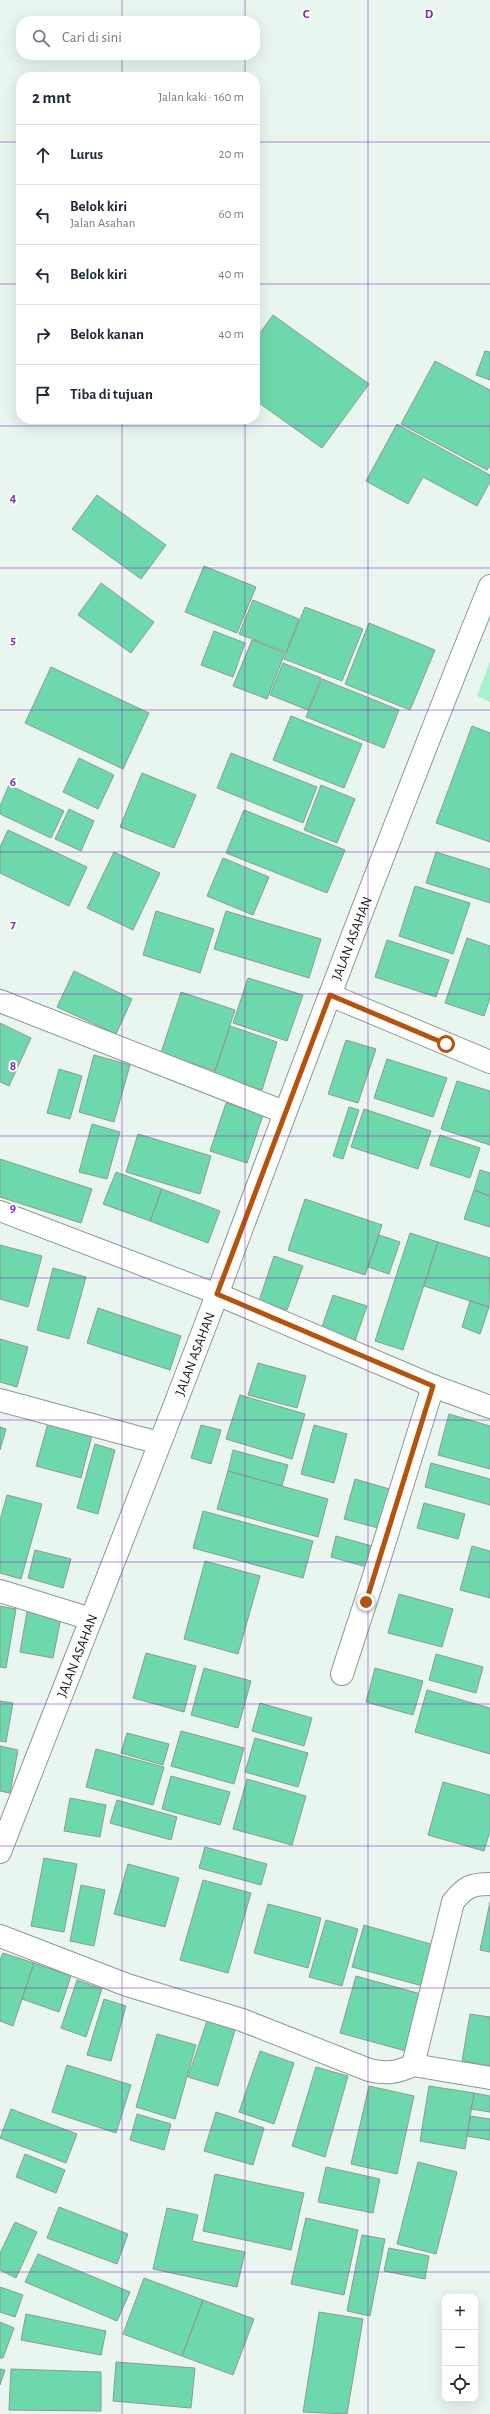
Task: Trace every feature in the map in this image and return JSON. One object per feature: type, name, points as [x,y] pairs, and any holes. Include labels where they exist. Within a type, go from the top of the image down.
[{"type":"street","name":"JALAN ASAHAN","points":[[0,1852],[217,1294],[284,1112],[430,733],[490,586]]},
{"type":"street","points":[[330,995],[490,1062]]},
{"type":"street","points":[[0,1001],[284,1112]]},
{"type":"street","points":[[217,1294],[433,1386],[490,1407]]},
{"type":"street","points":[[342,1674],[376,1574],[433,1386]]},
{"type":"street","points":[[0,1400],[159,1444]]},
{"type":"street","points":[[0,1592],[91,1619]]},
{"type":"street","points":[[413,2065],[453,1902],[464,1888],[478,1884],[490,1884]]},
{"type":"street","points":[[0,1936],[127,1985],[242,2020],[368,2070],[386,2074],[399,2072],[413,2065],[490,2078]]},
{"type":"lane","points":[[0,1211],[217,1294]]},
{"type":"green space","points":[[490,662],[490,702],[477,696]]},
{"type":"building","points":[[273,315],[369,384],[322,448],[260,404],[260,333]]},
{"type":"building","points":[[485,351],[490,352],[490,380],[476,375]]},
{"type":"building","points":[[435,361],[490,390],[490,466],[487,470],[401,424]]},
{"type":"building","points":[[397,424],[490,475],[490,482],[477,506],[423,477],[408,504],[366,481]]},
{"type":"building","points":[[97,495],[166,545],[141,579],[72,529]]},
{"type":"building","points":[[204,566],[256,587],[237,633],[185,612]]},
{"type":"building","points":[[101,583],[154,622],[131,653],[78,615]]},
{"type":"building","points":[[253,600],[299,619],[286,652],[239,634]]},
{"type":"building","points":[[305,607],[363,629],[342,681],[284,659]]},
{"type":"building","points":[[369,623],[435,650],[410,710],[345,684]]},
{"type":"building","points":[[214,631],[245,643],[233,677],[201,665]]},
{"type":"building","points":[[252,640],[285,653],[267,699],[233,686]]},
{"type":"building","points":[[283,663],[321,678],[308,710],[270,695]]},
{"type":"building","points":[[51,667],[149,713],[123,769],[25,723]]},
{"type":"building","points":[[322,679],[399,710],[384,748],[306,717]]},
{"type":"building","points":[[291,716],[362,744],[344,788],[273,760]]},
{"type":"building","points":[[472,726],[490,733],[490,842],[436,823]]},
{"type":"building","points":[[231,753],[317,787],[303,823],[217,788]]},
{"type":"building","points":[[79,758],[114,775],[98,809],[63,792]]},
{"type":"building","points":[[142,773],[196,795],[174,848],[120,827]]},
{"type":"building","points":[[9,785],[64,811],[51,838],[0,814],[0,806]]},
{"type":"building","points":[[321,785],[355,799],[337,843],[304,830]]},
{"type":"building","points":[[69,809],[94,821],[81,851],[55,839]]},
{"type":"building","points":[[244,810],[345,850],[327,893],[226,853]]},
{"type":"building","points":[[8,830],[87,867],[69,906],[0,873],[0,847]]},
{"type":"building","points":[[114,852],[160,873],[133,930],[87,908]]},
{"type":"building","points":[[436,852],[490,869],[490,903],[426,883]]},
{"type":"building","points":[[223,858],[269,877],[253,915],[207,896]]},
{"type":"building","points":[[415,886],[470,903],[453,954],[399,936]]},
{"type":"building","points":[[156,911],[214,929],[200,973],[143,955]]},
{"type":"building","points":[[226,911],[321,939],[309,978],[214,949]]},
{"type":"building","points":[[467,938],[490,946],[490,998],[484,1016],[445,1003]]},
{"type":"building","points":[[387,940],[449,960],[436,997],[375,977]]},
{"type":"building","points":[[74,971],[132,999],[116,1034],[57,1007]]},
{"type":"building","points":[[248,978],[303,995],[287,1041],[233,1023]]},
{"type":"building","points":[[181,992],[235,1010],[215,1071],[161,1053]]},
{"type":"building","points":[[0,1023],[31,1038],[9,1086],[0,1082]]},
{"type":"building","points":[[230,1026],[277,1042],[262,1090],[214,1074]]},
{"type":"building","points":[[346,1040],[376,1049],[358,1103],[328,1094]]},
{"type":"building","points":[[94,1055],[130,1065],[114,1122],[79,1112]]},
{"type":"building","points":[[387,1059],[447,1078],[433,1117],[374,1098]]},
{"type":"building","points":[[59,1069],[82,1076],[70,1119],[47,1113]]},
{"type":"building","points":[[457,1081],[490,1091],[490,1145],[441,1129]]},
{"type":"building","points":[[226,1103],[263,1115],[247,1163],[210,1151]]},
{"type":"building","points":[[349,1107],[359,1110],[343,1159],[333,1156]]},
{"type":"building","points":[[364,1109],[431,1131],[418,1169],[351,1147]]},
{"type":"building","points":[[92,1124],[120,1132],[107,1179],[79,1172]]},
{"type":"building","points":[[138,1134],[211,1156],[200,1194],[126,1172]]},
{"type":"building","points":[[440,1135],[480,1148],[470,1178],[430,1165]]},
{"type":"building","points":[[0,1159],[92,1189],[81,1223],[0,1197]]},
{"type":"building","points":[[480,1170],[490,1173],[490,1196],[474,1190]]},
{"type":"building","points":[[116,1172],[162,1189],[150,1221],[103,1204]]},
{"type":"building","points":[[162,1189],[220,1211],[208,1243],[150,1221]]},
{"type":"building","points":[[474,1190],[490,1196],[490,1227],[464,1219]]},
{"type":"building","points":[[305,1199],[382,1225],[365,1275],[288,1250]]},
{"type":"building","points":[[410,1233],[438,1242],[403,1350],[375,1341]]},
{"type":"building","points":[[379,1235],[400,1242],[389,1274],[368,1267]]},
{"type":"building","points":[[438,1242],[490,1258],[489,1307],[424,1286]]},
{"type":"building","points":[[0,1245],[42,1256],[28,1307],[0,1299]]},
{"type":"building","points":[[274,1256],[303,1266],[287,1310],[259,1301]]},
{"type":"building","points":[[53,1268],[86,1277],[69,1339],[37,1330]]},
{"type":"building","points":[[333,1295],[367,1306],[355,1341],[321,1330]]},
{"type":"building","points":[[470,1301],[489,1307],[480,1334],[462,1327]]},
{"type":"building","points":[[98,1308],[181,1336],[170,1370],[87,1343]]},
{"type":"building","points":[[0,1339],[28,1347],[17,1387],[0,1382]]},
{"type":"building","points":[[258,1363],[306,1376],[297,1408],[248,1395]]},
{"type":"building","points":[[240,1395],[305,1414],[292,1459],[226,1439]]},
{"type":"building","points":[[449,1414],[490,1426],[490,1469],[438,1455]]},
{"type":"building","points":[[48,1423],[92,1435],[81,1478],[36,1466]]},
{"type":"building","points":[[201,1425],[221,1430],[211,1464],[191,1458]]},
{"type":"building","points":[[314,1425],[347,1434],[334,1483],[301,1474]]},
{"type":"building","points":[[0,1427],[6,1429],[0,1450]]},
{"type":"building","points":[[95,1444],[115,1450],[98,1514],[77,1508]]},
{"type":"building","points":[[233,1450],[288,1465],[282,1486],[228,1471]]},
{"type":"building","points":[[431,1463],[490,1479],[490,1505],[425,1487]]},
{"type":"building","points":[[228,1471],[328,1499],[318,1537],[217,1509]]},
{"type":"building","points":[[355,1479],[393,1490],[382,1529],[344,1519]]},
{"type":"building","points":[[7,1495],[42,1504],[21,1579],[0,1573],[0,1520]]},
{"type":"building","points":[[424,1503],[465,1514],[458,1539],[417,1528]]},
{"type":"building","points":[[203,1511],[313,1541],[303,1578],[193,1548]]},
{"type":"building","points":[[336,1536],[379,1548],[374,1569],[331,1557]]},
{"type":"building","points":[[472,1546],[490,1551],[490,1598],[460,1590]]},
{"type":"building","points":[[35,1550],[71,1559],[63,1588],[28,1578]]},
{"type":"building","points":[[205,1561],[260,1576],[238,1654],[184,1639]]},
{"type":"building","points":[[399,1594],[453,1609],[442,1647],[388,1633]]},
{"type":"building","points":[[0,1606],[16,1609],[6,1668],[0,1667]]},
{"type":"building","points":[[27,1612],[61,1618],[53,1658],[20,1652]]},
{"type":"building","points":[[146,1653],[196,1666],[184,1712],[133,1698]]},
{"type":"building","points":[[436,1654],[483,1667],[476,1693],[429,1680]]},
{"type":"building","points":[[204,1668],[251,1681],[238,1728],[191,1715]]},
{"type":"building","points":[[375,1668],[423,1681],[413,1715],[366,1702]]},
{"type":"building","points":[[427,1690],[490,1708],[490,1754],[415,1732]]},
{"type":"building","points":[[0,1701],[13,1703],[6,1742],[0,1741]]},
{"type":"building","points":[[260,1703],[312,1718],[304,1746],[252,1731]]},
{"type":"building","points":[[181,1731],[244,1748],[234,1784],[171,1766]]},
{"type":"building","points":[[127,1733],[169,1744],[163,1765],[121,1753]]},
{"type":"building","points":[[255,1738],[308,1753],[298,1787],[245,1772]]},
{"type":"building","points":[[0,1746],[18,1750],[10,1793],[0,1791]]},
{"type":"building","points":[[96,1749],[164,1767],[153,1805],[86,1787]]},
{"type":"building","points":[[171,1776],[230,1792],[220,1825],[162,1809]]},
{"type":"building","points":[[247,1779],[306,1796],[292,1845],[233,1829]]},
{"type":"building","points":[[443,1782],[490,1795],[490,1831],[484,1851],[428,1835]]},
{"type":"building","points":[[70,1798],[106,1805],[100,1837],[64,1831]]},
{"type":"building","points":[[117,1800],[177,1817],[171,1840],[110,1823]]},
{"type":"building","points":[[205,1847],[267,1864],[261,1885],[199,1868]]},
{"type":"building","points":[[44,1858],[77,1864],[64,1932],[31,1926]]},
{"type":"building","points":[[128,1864],[179,1878],[165,1927],[114,1914]]},
{"type":"building","points":[[203,1880],[251,1893],[228,1973],[180,1960]]},
{"type":"building","points":[[81,1885],[105,1890],[94,1946],[70,1941]]},
{"type":"building","points":[[490,1902],[490,1952],[480,1950]]},
{"type":"building","points":[[268,1904],[321,1918],[308,1968],[254,1953]]},
{"type":"building","points":[[326,1920],[358,1929],[342,1986],[309,1977]]},
{"type":"building","points":[[364,1925],[434,1945],[423,1986],[352,1967]]},
{"type":"building","points":[[3,1953],[34,1963],[13,2026],[0,2021],[0,1960]]},
{"type":"building","points":[[34,1963],[71,1976],[59,2012],[22,1999]]},
{"type":"building","points":[[356,1976],[421,1994],[406,2051],[340,2033]]},
{"type":"building","points":[[77,1980],[102,1989],[86,2037],[61,2028]]},
{"type":"building","points":[[104,1999],[126,2006],[111,2061],[87,2055]]},
{"type":"building","points":[[470,2014],[490,2017],[490,2066],[462,2061]]},
{"type":"building","points":[[208,2018],[236,2027],[218,2086],[188,2077]]},
{"type":"building","points":[[157,2034],[196,2045],[175,2119],[136,2107]]},
{"type":"building","points":[[260,2051],[294,2063],[274,2124],[239,2112]]},
{"type":"building","points":[[67,2065],[131,2085],[116,2133],[52,2112]]},
{"type":"building","points":[[316,2067],[348,2076],[325,2157],[292,2146]]},
{"type":"building","points":[[369,2086],[414,2096],[397,2174],[351,2164]]},
{"type":"building","points":[[429,2086],[474,2093],[465,2149],[420,2141]]},
{"type":"building","points":[[474,2093],[490,2096],[490,2112],[471,2109]]},
{"type":"building","points":[[11,2109],[77,2134],[66,2163],[0,2138]]},
{"type":"building","points":[[216,2112],[264,2128],[253,2165],[204,2151]]},
{"type":"building","points":[[137,2114],[171,2124],[164,2150],[130,2140]]},
{"type":"building","points":[[470,2116],[490,2119],[490,2140],[467,2136]]},
{"type":"building","points":[[25,2154],[65,2170],[56,2193],[16,2177]]},
{"type":"building","points":[[418,2162],[457,2172],[436,2254],[397,2244]]},
{"type":"building","points":[[326,2167],[380,2179],[373,2213],[318,2202]]},
{"type":"building","points":[[215,2174],[304,2193],[291,2250],[203,2231]]},
{"type":"building","points":[[59,2207],[128,2234],[117,2264],[47,2238]]},
{"type":"building","points":[[167,2208],[198,2215],[192,2241],[245,2252],[237,2287],[153,2269]]},
{"type":"building","points":[[306,2218],[358,2230],[344,2295],[291,2284]]},
{"type":"building","points":[[15,2222],[37,2232],[16,2278],[0,2270],[0,2253]]},
{"type":"building","points":[[362,2235],[385,2239],[370,2316],[347,2311]]},
{"type":"building","points":[[389,2248],[429,2256],[425,2279],[384,2271]]},
{"type":"building","points":[[38,2254],[130,2292],[117,2321],[25,2282]]},
{"type":"building","points":[[144,2278],[203,2300],[182,2356],[123,2334]]},
{"type":"building","points":[[0,2287],[23,2295],[15,2317],[0,2312]]},
{"type":"building","points":[[203,2300],[254,2319],[233,2375],[182,2356]]},
{"type":"building","points":[[319,2312],[363,2319],[347,2414],[303,2412]]},
{"type":"building","points":[[26,2314],[106,2331],[101,2355],[21,2340]]},
{"type":"building","points":[[0,2322],[14,2328],[3,2358],[0,2358]]},
{"type":"building","points":[[116,2362],[195,2368],[191,2408],[113,2401]]},
{"type":"building","points":[[0,2369],[5,2370],[0,2385]]},
{"type":"building","points":[[11,2369],[101,2372],[101,2411],[9,2410]]},
{"type":"route","points":[[366,1602],[376,1574],[433,1386],[217,1294],[284,1112],[330,995],[446,1044]]}]
